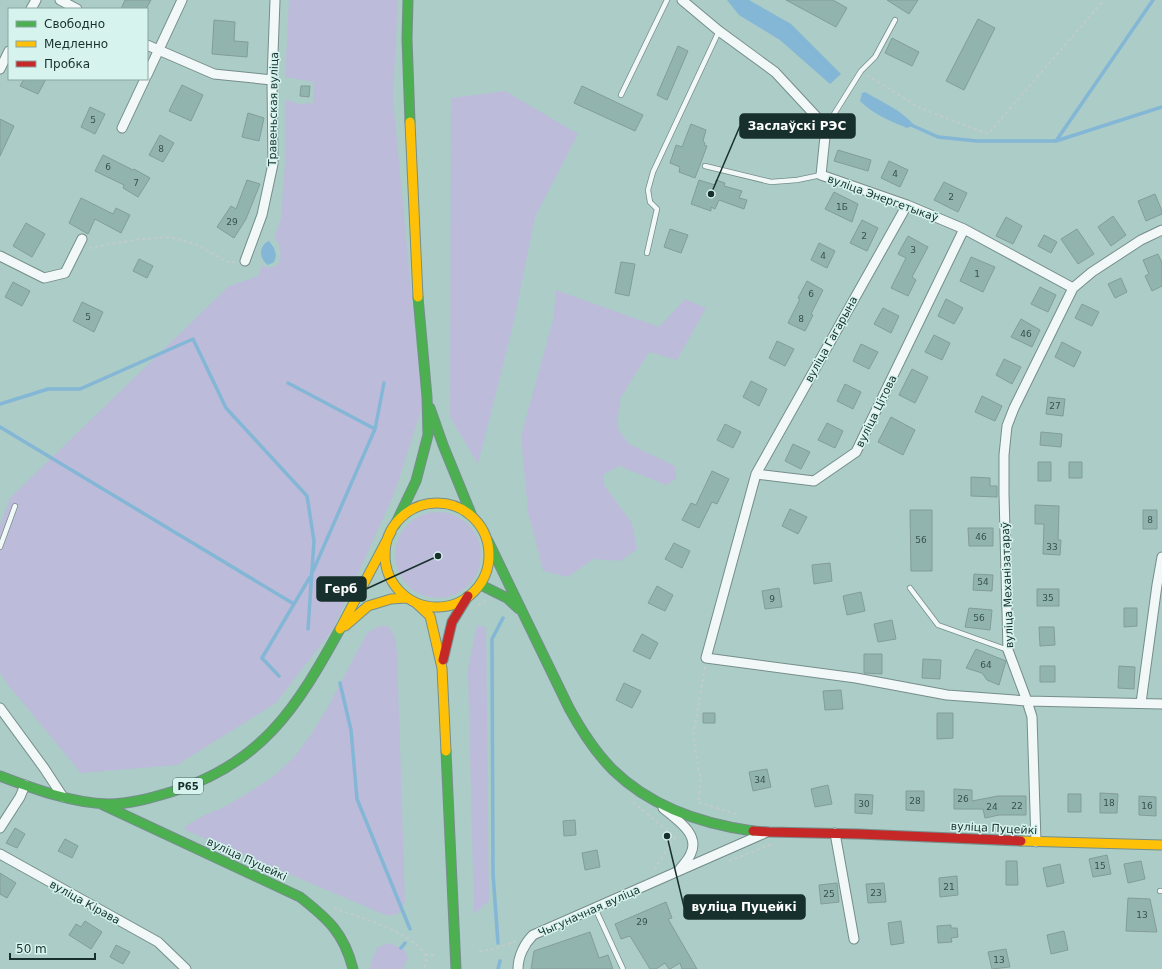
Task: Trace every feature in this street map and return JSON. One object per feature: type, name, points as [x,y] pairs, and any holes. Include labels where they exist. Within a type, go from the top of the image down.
[{"type":"main road","points":[[393,528],[416,481],[428,435],[427,397],[417,281],[409,110],[407,39],[408,0]]},
{"type":"main road","points":[[427,397],[443,444],[472,516]]},
{"type":"main road","name":"Р65","points":[[0,776],[63,797],[100,803],[130,802],[164,794],[210,776],[233,764],[257,747],[294,706],[339,632],[393,528],[405,514],[418,507],[431,504],[446,504],[460,508],[472,516],[482,528],[488,542],[490,557],[487,572],[481,585],[468,596],[452,622],[442,668]]},
{"type":"main road","name":"Р65","points":[[393,528],[386,546],[385,561],[389,575],[396,588],[406,598],[417,604],[430,608],[443,606],[468,596]]},
{"type":"main road","name":"вуліца Пуцейкі","points":[[488,542],[525,614],[572,713],[601,757],[636,789],[658,803],[682,814],[734,828],[766,832],[835,833],[1036,842],[1162,845]]},
{"type":"main road","name":"вуліца Пуцейкі","points":[[481,585],[507,598],[525,614]]},
{"type":"main road","name":"Р65","points":[[339,632],[368,606],[392,599],[406,598]]},
{"type":"main road","name":"Р65","points":[[417,604],[430,616],[442,668],[456,969]]},
{"type":"main road","name":"вуліца Пуцейкі","points":[[100,803],[300,897],[325,917],[339,934],[350,957],[353,969]]},
{"type":"street","points":[[60,0],[75,8]]},
{"type":"street","points":[[148,73],[182,0]]},
{"type":"street","name":"Травеньская вуліца","points":[[245,261],[262,215],[273,164],[272,80],[276,0]]},
{"type":"street","points":[[682,0],[719,31],[775,72],[826,128]]},
{"type":"street","points":[[148,46],[214,74],[272,80]]},
{"type":"street","points":[[0,69],[8,53]]},
{"type":"street","points":[[122,128],[145,80]]},
{"type":"street","name":"вуліца Энергетыкаў","points":[[826,128],[821,175],[907,205],[964,229],[1073,288]]},
{"type":"street","name":"вуліца Гагарына","points":[[756,474],[907,205]]},
{"type":"street","name":"вуліца Цітова","points":[[756,474],[814,481],[856,452],[964,229]]},
{"type":"street","name":"вуліца Механізатараў","points":[[1036,842],[1032,717],[1008,650],[1004,494],[1004,455],[1007,426],[1014,408],[1073,288],[1092,272],[1141,240],[1162,230]]},
{"type":"street","points":[[0,256],[44,278],[65,273],[82,239]]},
{"type":"street","points":[[756,474],[706,658],[856,678],[946,696],[1027,701],[1162,704]]},
{"type":"street","points":[[1141,703],[1162,557]]},
{"type":"street","points":[[0,708],[44,768],[63,797]]},
{"type":"street","points":[[0,828],[20,798],[25,785]]},
{"type":"street","points":[[658,803],[683,825],[693,840],[691,855],[679,870]]},
{"type":"street","name":"Чыгуначная вуліца","points":[[518,969],[523,948],[533,935],[766,832]]},
{"type":"street","points":[[835,833],[854,939]]},
{"type":"street","name":"вуліца Кірава","points":[[0,854],[158,942],[186,969]]},
{"type":"lane","points":[[621,95],[667,0]]},
{"type":"lane","points":[[826,128],[861,71],[875,57],[895,20]]},
{"type":"lane","points":[[647,253],[657,210],[650,202],[648,190],[653,172],[719,31]]},
{"type":"lane","points":[[706,166],[771,182],[797,180],[821,175]]},
{"type":"lane","points":[[0,547],[15,506]]},
{"type":"lane","points":[[910,588],[938,625],[1008,650]]},
{"type":"lane","points":[[595,908],[623,969]]},
{"type":"path","points":[[861,71],[920,108],[988,134],[1104,0]]},
{"type":"path","points":[[76,251],[134,240],[169,237],[198,245],[227,262],[245,261]]},
{"type":"path","points":[[473,607],[488,601]]},
{"type":"path","points":[[699,798],[701,782],[693,736],[706,658]]},
{"type":"path","points":[[628,797],[675,837],[654,870],[659,879]]},
{"type":"path","points":[[723,864],[774,843]]},
{"type":"path","points":[[331,907],[401,934],[416,944],[425,955],[426,964],[424,969]]},
{"type":"path","points":[[479,951],[495,949],[533,935]]},
{"type":"path","points":[[425,955],[434,955]]},
{"type":"shaded area","points":[[289,0],[398,0],[393,98],[422,407],[395,492],[333,629],[276,703],[177,765],[81,773],[0,673],[0,525],[10,498],[229,286],[258,276],[262,265],[268,268],[278,265],[280,258],[280,247],[274,238],[281,219],[285,165],[285,99],[299,104],[313,103],[314,82],[285,77]]},
{"type":"shaded area","points":[[727,0],[749,0],[791,24],[841,74],[830,84],[780,40],[739,15]]},
{"type":"shaded area","points":[[505,91],[578,134],[535,217],[514,321],[478,464],[450,417],[451,98]]},
{"type":"shaded area","points":[[865,92],[897,111],[914,125],[907,128],[870,110],[860,101],[862,93]]},
{"type":"shaded area","points":[[269,241],[274,248],[276,256],[274,262],[268,265],[261,256],[261,249],[265,243]]},
{"type":"shaded area","points":[[556,290],[659,327],[685,299],[706,308],[677,360],[649,352],[620,399],[617,428],[629,444],[675,466],[676,479],[666,485],[620,466],[604,474],[604,485],[632,523],[637,549],[621,561],[593,559],[568,577],[543,571],[528,512],[521,436],[553,320]]},
{"type":"shaded area","points":[[438,512],[454,516],[468,525],[477,539],[481,555],[477,571],[468,585],[454,594],[438,598],[422,594],[408,585],[399,571],[395,555],[399,539],[408,525],[422,516]]},
{"type":"shaded area","points":[[384,625],[389,627],[394,635],[397,652],[405,902],[400,913],[388,916],[185,830],[185,826],[224,807],[275,775],[295,756],[312,733],[329,705],[367,633]]},
{"type":"shaded area","points":[[477,625],[486,627],[489,901],[474,914],[468,669]]},
{"type":"shaded area","points":[[389,943],[404,949],[408,957],[403,969],[370,969],[372,959],[378,947]]},
{"type":"building","points":[[125,0],[151,0],[147,8],[121,8]]},
{"type":"building","points":[[786,0],[833,0],[847,8],[836,27]]},
{"type":"building","points":[[887,0],[918,0],[909,14]]},
{"type":"building","points":[[978,19],[995,28],[964,90],[946,81]]},
{"type":"building","points":[[214,20],[235,22],[234,41],[248,42],[247,57],[212,54]]},
{"type":"building","points":[[892,38],[919,52],[912,66],[885,53]]},
{"type":"building","points":[[678,46],[688,51],[667,100],[657,95]]},
{"type":"building","points":[[23,80],[45,80],[38,94],[20,86]]},
{"type":"building","points":[[182,85],[203,95],[191,121],[169,111]]},
{"type":"building","points":[[301,86],[310,86],[309,97],[300,96]]},
{"type":"building","points":[[582,86],[643,115],[635,131],[574,103]]},
{"type":"building","points":[[90,107],[105,114],[95,134],[81,127]]},
{"type":"building","points":[[248,113],[264,118],[259,141],[242,137]]},
{"type":"building","points":[[0,119],[14,126],[0,156]]},
{"type":"building","points":[[691,124],[706,130],[703,141],[705,143],[704,145],[707,146],[695,178],[679,172],[680,167],[670,163],[676,145],[682,147]]},
{"type":"building","points":[[160,135],[174,143],[163,162],[149,155]]},
{"type":"building","points":[[838,150],[871,160],[868,171],[834,161]]},
{"type":"building","points":[[103,155],[150,178],[138,197],[123,188],[124,185],[95,171]]},
{"type":"building","points":[[889,161],[908,170],[900,187],[881,178]]},
{"type":"building","points":[[247,180],[260,184],[246,219],[234,238],[217,227],[231,206],[236,209]]},
{"type":"building","points":[[699,180],[715,185],[716,180],[725,183],[724,186],[742,191],[739,198],[747,200],[744,209],[719,200],[715,209],[711,207],[711,211],[691,204]]},
{"type":"building","points":[[944,182],[967,193],[958,212],[934,200]]},
{"type":"building","points":[[834,192],[858,204],[852,222],[825,209]]},
{"type":"building","points":[[1155,194],[1162,214],[1146,221],[1138,201]]},
{"type":"building","points":[[81,198],[113,214],[116,208],[130,215],[121,233],[95,219],[88,234],[69,223]]},
{"type":"building","points":[[1113,216],[1126,235],[1111,246],[1098,227]]},
{"type":"building","points":[[1006,217],[1022,226],[1013,244],[996,236]]},
{"type":"building","points":[[862,220],[878,228],[867,251],[850,243]]},
{"type":"building","points":[[26,223],[45,234],[32,257],[13,246]]},
{"type":"building","points":[[670,229],[688,235],[681,253],[664,247]]},
{"type":"building","points":[[1077,229],[1094,254],[1078,264],[1061,239]]},
{"type":"building","points":[[1044,235],[1057,242],[1051,253],[1038,246]]},
{"type":"building","points":[[908,236],[928,247],[912,277],[916,280],[908,296],[891,288],[906,258],[898,254]]},
{"type":"building","points":[[819,243],[835,251],[827,268],[811,260]]},
{"type":"building","points":[[1158,254],[1162,263],[1162,286],[1152,291],[1145,276],[1149,274],[1143,260]]},
{"type":"building","points":[[971,257],[995,267],[983,292],[960,281]]},
{"type":"building","points":[[139,259],[153,266],[147,278],[133,271]]},
{"type":"building","points":[[621,262],[635,264],[629,296],[615,293]]},
{"type":"building","points":[[1121,278],[1127,292],[1115,298],[1108,284]]},
{"type":"building","points":[[807,281],[823,290],[811,314],[813,315],[805,331],[788,323]]},
{"type":"building","points":[[13,282],[30,291],[22,306],[5,297]]},
{"type":"building","points":[[1040,287],[1056,295],[1048,312],[1031,304]]},
{"type":"building","points":[[946,299],[963,308],[954,324],[938,316]]},
{"type":"building","points":[[82,302],[103,312],[94,332],[73,321]]},
{"type":"building","points":[[1082,304],[1099,312],[1092,326],[1075,318]]},
{"type":"building","points":[[883,308],[899,316],[891,333],[874,324]]},
{"type":"building","points":[[1021,319],[1040,330],[1032,347],[1011,337]]},
{"type":"building","points":[[934,335],[950,343],[942,360],[925,352]]},
{"type":"building","points":[[777,341],[794,349],[785,366],[769,358]]},
{"type":"building","points":[[1062,342],[1081,352],[1074,367],[1055,357]]},
{"type":"building","points":[[861,344],[878,352],[869,369],[853,361]]},
{"type":"building","points":[[1004,359],[1021,367],[1012,384],[996,375]]},
{"type":"building","points":[[912,369],[928,377],[915,403],[899,395]]},
{"type":"building","points":[[751,381],[767,389],[759,406],[743,397]]},
{"type":"building","points":[[845,384],[861,392],[853,409],[837,401]]},
{"type":"building","points":[[982,396],[1002,406],[995,421],[975,412]]},
{"type":"building","points":[[1048,397],[1065,399],[1063,416],[1046,414]]},
{"type":"building","points":[[891,417],[915,430],[903,455],[878,442]]},
{"type":"building","points":[[827,423],[843,431],[835,448],[818,440]]},
{"type":"building","points":[[725,424],[741,432],[733,448],[717,440]]},
{"type":"building","points":[[1041,432],[1062,434],[1061,447],[1040,445]]},
{"type":"building","points":[[793,444],[810,452],[801,469],[785,461]]},
{"type":"building","points":[[1038,462],[1051,462],[1051,481],[1038,481]]},
{"type":"building","points":[[1069,462],[1082,462],[1082,478],[1069,478]]},
{"type":"building","points":[[712,471],[729,479],[717,504],[712,502],[699,528],[682,520],[691,503],[696,505]]},
{"type":"building","points":[[971,477],[990,478],[990,486],[997,486],[997,497],[971,496]]},
{"type":"building","points":[[1035,505],[1059,506],[1058,540],[1061,540],[1060,555],[1043,554],[1044,524],[1035,524]]},
{"type":"building","points":[[790,509],[807,517],[798,534],[782,526]]},
{"type":"building","points":[[910,510],[932,510],[932,571],[911,571]]},
{"type":"building","points":[[1143,510],[1157,510],[1157,529],[1143,529]]},
{"type":"building","points":[[968,528],[993,528],[993,546],[969,546]]},
{"type":"building","points":[[674,543],[690,551],[682,568],[665,559]]},
{"type":"building","points":[[830,563],[832,581],[814,584],[812,565]]},
{"type":"building","points":[[974,574],[993,575],[992,591],[973,590]]},
{"type":"building","points":[[657,586],[673,595],[665,611],[648,603]]},
{"type":"building","points":[[779,588],[782,607],[765,609],[762,591]]},
{"type":"building","points":[[1037,589],[1059,589],[1059,606],[1037,606]]},
{"type":"building","points":[[861,592],[865,611],[847,615],[843,596]]},
{"type":"building","points":[[969,608],[992,610],[990,630],[965,627]]},
{"type":"building","points":[[1124,608],[1137,608],[1137,626],[1124,627]]},
{"type":"building","points":[[892,620],[896,639],[878,642],[874,624]]},
{"type":"building","points":[[1039,627],[1054,627],[1055,645],[1040,646]]},
{"type":"building","points":[[642,634],[658,643],[650,659],[633,651]]},
{"type":"building","points":[[976,649],[1006,661],[999,685],[987,680],[982,673],[966,668]]},
{"type":"building","points":[[864,654],[882,654],[882,674],[864,673]]},
{"type":"building","points":[[923,659],[941,660],[940,679],[922,678]]},
{"type":"building","points":[[1040,666],[1055,666],[1055,682],[1040,682]]},
{"type":"building","points":[[1119,666],[1135,667],[1134,689],[1118,688]]},
{"type":"building","points":[[624,683],[641,691],[632,708],[616,700]]},
{"type":"building","points":[[841,690],[843,709],[825,710],[823,691]]},
{"type":"building","points":[[703,713],[715,713],[715,723],[703,723]]},
{"type":"building","points":[[937,713],[953,713],[953,738],[937,739]]},
{"type":"building","points":[[767,769],[771,787],[753,791],[749,772]]},
{"type":"building","points":[[828,785],[832,804],[815,807],[811,789]]},
{"type":"building","points":[[954,789],[972,790],[972,801],[998,796],[1026,796],[1026,815],[999,815],[985,818],[983,809],[954,809]]},
{"type":"building","points":[[906,791],[924,791],[924,811],[906,810]]},
{"type":"building","points":[[1100,793],[1118,794],[1117,813],[1100,813]]},
{"type":"building","points":[[855,794],[873,795],[872,814],[855,813]]},
{"type":"building","points":[[1068,794],[1081,794],[1081,812],[1068,812]]},
{"type":"building","points":[[1139,796],[1156,797],[1156,816],[1139,815]]},
{"type":"building","points":[[575,820],[576,835],[564,836],[563,821]]},
{"type":"building","points":[[15,828],[25,834],[17,848],[6,843]]},
{"type":"building","points":[[65,839],[78,846],[72,858],[58,851]]},
{"type":"building","points":[[597,850],[600,867],[585,870],[582,853]]},
{"type":"building","points":[[1107,855],[1111,874],[1093,877],[1089,859]]},
{"type":"building","points":[[1006,861],[1017,861],[1018,885],[1006,885]]},
{"type":"building","points":[[1141,861],[1145,879],[1128,883],[1124,864]]},
{"type":"building","points":[[1060,864],[1064,883],[1047,887],[1043,868]]},
{"type":"building","points":[[0,873],[16,883],[7,898],[0,894]]},
{"type":"building","points":[[957,876],[958,895],[940,897],[939,878]]},
{"type":"building","points":[[837,883],[839,902],[821,904],[819,885]]},
{"type":"building","points":[[884,883],[886,902],[868,903],[866,884]]},
{"type":"building","points":[[1128,898],[1150,899],[1157,932],[1126,931]]},
{"type":"building","points":[[666,902],[672,918],[668,919],[697,969],[682,969],[680,963],[669,969],[665,963],[656,969],[650,969],[630,936],[621,939],[615,924]]},
{"type":"building","points":[[85,921],[102,932],[91,949],[69,935],[76,924],[81,927]]},
{"type":"building","points":[[901,921],[904,943],[891,945],[888,923]]},
{"type":"building","points":[[951,925],[951,928],[957,928],[958,937],[951,938],[952,942],[938,943],[937,926]]},
{"type":"building","points":[[1064,931],[1068,950],[1051,954],[1047,935]]},
{"type":"building","points":[[590,932],[599,958],[608,955],[613,969],[531,969],[534,951]]},
{"type":"building","points":[[116,945],[130,952],[123,964],[110,957]]},
{"type":"building","points":[[1006,949],[1010,967],[992,969],[988,952]]},
{"type":"waterway","points":[[1056,141],[1153,0]]},
{"type":"waterway","points":[[909,124],[938,137],[977,141],[1056,141],[1162,107]]},
{"type":"waterway","points":[[0,404],[48,389],[80,389],[193,339],[226,408],[307,496],[314,541],[308,629]]},
{"type":"waterway","points":[[288,383],[375,429],[384,383]]},
{"type":"waterway","points":[[0,427],[294,604]]},
{"type":"waterway","points":[[313,571],[375,429]]},
{"type":"waterway","points":[[279,676],[262,658],[310,577]]},
{"type":"waterway","points":[[498,943],[493,874],[492,639],[503,618]]},
{"type":"waterway","points":[[340,683],[351,730],[357,799],[410,929]]},
{"type":"waterway","points":[[401,948],[405,943]]},
{"type":"waterway","points":[[498,969],[500,961]]},
{"type":"traffic: fast","points":[[408,0],[407,39],[410,122]]},
{"type":"traffic: fast","points":[[395,525],[416,481],[428,435],[427,397],[418,297]]},
{"type":"traffic: fast","points":[[430,408],[443,445],[472,516]]},
{"type":"traffic: fast","points":[[488,541],[569,708],[578,724],[606,763],[628,783],[643,794],[660,803],[715,824],[753,831]]},
{"type":"traffic: fast","points":[[481,585],[507,598],[519,609]]},
{"type":"traffic: fast","points":[[0,776],[67,798],[108,804],[132,802],[148,798],[171,792],[203,780],[230,766],[253,749],[274,729],[292,707],[308,683],[340,629]]},
{"type":"traffic: fast","points":[[446,751],[456,969]]},
{"type":"traffic: fast","points":[[101,804],[300,897],[319,912],[340,936],[353,969]]},
{"type":"traffic: slow","points":[[410,122],[418,297]]},
{"type":"traffic: slow","points":[[437,503],[457,507],[474,518],[485,535],[489,555],[485,575],[474,592],[457,603],[437,607],[417,603],[400,592],[389,575],[385,555],[389,535],[400,518],[417,507],[437,503]]},
{"type":"traffic: slow","points":[[340,629],[391,532]]},
{"type":"traffic: slow","points":[[345,626],[368,606],[391,599],[406,598]]},
{"type":"traffic: slow","points":[[417,604],[430,616],[442,668],[446,751]]},
{"type":"traffic: slow","points":[[1021,841],[1162,845]]},
{"type":"traffic: jam","points":[[443,660],[452,622],[468,596]]},
{"type":"traffic: jam","points":[[753,831],[1021,841]]},
{"type":"place","name":"Заслаўскі РЭС","points":[[711,194]]},
{"type":"place","name":"Герб","points":[[438,556]]},
{"type":"place","name":"вуліца Пуцейкі","points":[[667,836]]}]
